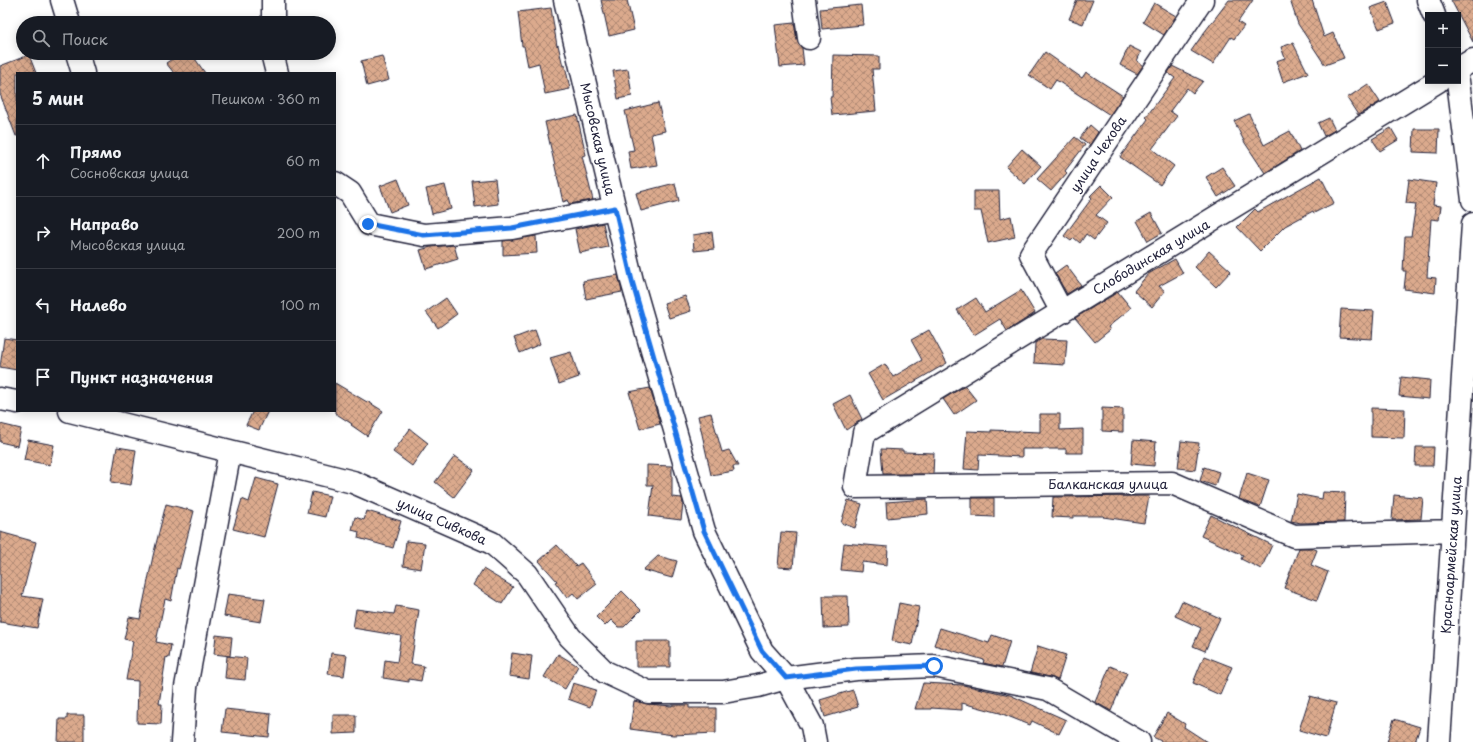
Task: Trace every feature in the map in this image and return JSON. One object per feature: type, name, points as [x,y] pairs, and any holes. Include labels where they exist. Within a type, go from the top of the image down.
[{"type":"street","points":[[62,0],[67,16]]},
{"type":"street","points":[[273,0],[273,16]]},
{"type":"street","name":"Мысовская улица","points":[[565,0],[634,288],[704,531],[762,651],[786,678],[812,726],[815,742]]},
{"type":"street","points":[[804,0],[809,38]]},
{"type":"street","name":"улица Чехова","points":[[1062,312],[1031,254],[1202,0]]},
{"type":"street","points":[[1428,0],[1433,12]]},
{"type":"street","points":[[79,60],[83,72]]},
{"type":"street","points":[[274,60],[278,72]]},
{"type":"street","points":[[1461,67],[1473,60]]},
{"type":"street","name":"Слободинская улица","points":[[864,433],[1433,84]]},
{"type":"street","points":[[1458,84],[1473,200]]},
{"type":"street","points":[[336,184],[350,193],[368,224],[424,235],[512,228],[615,208]]},
{"type":"street","name":"Красноармейская улица","points":[[1439,742],[1473,224]]},
{"type":"street","points":[[0,399],[16,402]]},
{"type":"street","name":"улица Сивкова","points":[[74,412],[353,482],[492,543],[527,574],[570,637],[605,672],[648,692],[723,692],[758,686],[786,678],[856,669],[934,666],[1048,689],[1139,742]]},
{"type":"street","name":"Балканская улица","points":[[864,433],[855,487],[1172,483],[1294,536],[1452,531]]},
{"type":"street","points":[[182,742],[186,687],[230,451]]},
{"type":"building","points":[[601,0],[627,0],[634,30],[609,36]]},
{"type":"building","points":[[1077,0],[1093,0],[1083,24],[1069,19]]},
{"type":"building","points":[[1229,0],[1253,0],[1238,22],[1244,26],[1234,39],[1231,37],[1213,64],[1191,51]]},
{"type":"building","points":[[1290,0],[1312,0],[1324,37],[1333,33],[1344,58],[1325,65],[1298,24]]},
{"type":"building","points":[[1451,0],[1473,0],[1473,42],[1461,19],[1461,12],[1457,12]]},
{"type":"building","points":[[1387,2],[1395,23],[1379,29],[1370,8]]},
{"type":"building","points":[[1154,3],[1176,16],[1164,35],[1143,22]]},
{"type":"building","points":[[861,5],[863,25],[822,29],[820,9]]},
{"type":"building","points":[[551,8],[557,46],[558,45],[563,66],[565,65],[570,89],[545,94],[539,63],[528,66],[524,46],[522,46],[518,12]]},
{"type":"building","points":[[794,23],[797,40],[802,48],[804,65],[780,67],[775,25]]},
{"type":"building","points":[[1293,43],[1308,73],[1283,82],[1276,61],[1285,58],[1281,47]]},
{"type":"building","points":[[1129,46],[1141,52],[1137,61],[1143,66],[1137,74],[1120,65]]},
{"type":"building","points":[[1045,52],[1082,78],[1086,72],[1123,96],[1110,115],[1056,80],[1050,89],[1029,75]]},
{"type":"building","points":[[833,55],[879,56],[879,69],[872,69],[876,111],[832,115],[830,97],[832,97]]},
{"type":"building","points":[[382,56],[389,80],[367,86],[361,61]]},
{"type":"building","points":[[16,60],[31,60],[36,72],[16,72],[16,136],[0,94],[0,66]]},
{"type":"building","points":[[170,60],[196,60],[204,72],[173,72],[166,63]]},
{"type":"building","points":[[1172,66],[1203,81],[1193,93],[1187,88],[1170,111],[1177,116],[1152,149],[1174,166],[1160,185],[1120,157],[1148,119],[1146,117],[1175,78],[1168,73]]},
{"type":"building","points":[[628,69],[632,96],[618,99],[613,71]]},
{"type":"building","points":[[1368,84],[1380,102],[1358,115],[1347,98]]},
{"type":"building","points":[[658,103],[665,131],[651,134],[657,165],[631,169],[628,151],[634,150],[625,111]]},
{"type":"building","points":[[1249,114],[1264,145],[1290,131],[1300,151],[1265,173],[1245,143],[1234,121]]},
{"type":"building","points":[[577,115],[586,155],[582,156],[593,200],[569,204],[568,200],[563,202],[545,122]]},
{"type":"building","points":[[1329,118],[1335,130],[1324,136],[1318,123]]},
{"type":"building","points":[[1090,125],[1098,132],[1090,145],[1080,138]]},
{"type":"building","points":[[1391,128],[1398,140],[1380,151],[1372,139]]},
{"type":"building","points":[[1414,129],[1439,129],[1438,153],[1413,152]]},
{"type":"building","points":[[1075,137],[1085,145],[1065,171],[1067,173],[1051,191],[1037,179]]},
{"type":"building","points":[[1022,149],[1041,166],[1025,184],[1006,167]]},
{"type":"building","points":[[1222,167],[1235,186],[1218,197],[1206,177]]},
{"type":"building","points":[[1321,177],[1334,203],[1314,213],[1313,211],[1285,226],[1260,251],[1237,227],[1255,209],[1258,212]]},
{"type":"building","points":[[398,179],[408,205],[390,212],[380,186]]},
{"type":"building","points":[[495,179],[498,204],[475,207],[472,181]]},
{"type":"building","points":[[1409,179],[1436,183],[1433,205],[1441,206],[1439,220],[1431,219],[1427,277],[1436,278],[1435,293],[1404,289],[1406,271],[1403,271],[1405,236],[1411,236],[1416,204],[1406,203]]},
{"type":"building","points":[[675,183],[679,201],[641,211],[636,193]]},
{"type":"building","points":[[445,185],[451,209],[432,214],[426,189]]},
{"type":"building","points":[[1101,185],[1113,197],[1096,215],[1107,223],[1094,240],[1086,234],[1080,243],[1074,238],[1071,241],[1064,236],[1092,198],[1090,196]]},
{"type":"building","points":[[974,191],[999,191],[1000,219],[1011,216],[1015,237],[988,243],[981,211],[974,211]]},
{"type":"building","points":[[1151,213],[1162,233],[1148,241],[1137,221]]},
{"type":"building","points":[[603,223],[608,247],[580,253],[575,229]]},
{"type":"building","points":[[712,232],[714,249],[694,251],[693,235]]},
{"type":"building","points":[[536,236],[537,253],[503,255],[503,241]]},
{"type":"building","points":[[454,245],[458,259],[426,269],[420,250],[431,247]]},
{"type":"building","points":[[1209,251],[1231,271],[1216,287],[1195,267]]},
{"type":"building","points":[[1175,259],[1183,273],[1159,286],[1165,291],[1152,307],[1134,291],[1148,274]]},
{"type":"building","points":[[1066,265],[1081,285],[1067,294],[1055,273]]},
{"type":"building","points":[[618,275],[622,292],[586,299],[583,281]]},
{"type":"building","points":[[1021,290],[1035,313],[1007,331],[1000,319],[974,335],[957,310],[976,298],[985,312]]},
{"type":"building","points":[[1118,292],[1131,308],[1108,327],[1110,330],[1095,342],[1075,318]]},
{"type":"building","points":[[685,296],[691,311],[669,318],[664,303]]},
{"type":"building","points":[[446,298],[457,314],[438,328],[426,312]]},
{"type":"building","points":[[1341,309],[1374,311],[1372,339],[1339,337]]},
{"type":"building","points":[[535,330],[540,344],[520,353],[514,338]]},
{"type":"building","points":[[929,330],[947,363],[883,400],[868,374],[885,364],[893,377],[922,360],[911,340]]},
{"type":"building","points":[[4,338],[16,340],[16,370],[0,367]]},
{"type":"building","points":[[1042,339],[1067,340],[1065,365],[1034,363],[1035,343]]},
{"type":"building","points":[[571,352],[579,377],[559,384],[550,358]]},
{"type":"building","points":[[1401,377],[1430,380],[1429,399],[1399,396]]},
{"type":"building","points":[[336,384],[383,411],[367,436],[335,413]]},
{"type":"building","points":[[965,386],[976,400],[954,415],[943,399]]},
{"type":"building","points":[[650,388],[660,424],[640,429],[629,392]]},
{"type":"building","points":[[850,395],[862,419],[846,430],[833,404]]},
{"type":"building","points":[[1102,408],[1123,409],[1123,432],[1102,431]]},
{"type":"building","points":[[1371,408],[1405,409],[1404,438],[1371,437]]},
{"type":"building","points":[[252,412],[268,412],[259,430],[246,425]]},
{"type":"building","points":[[711,413],[722,452],[729,450],[738,466],[733,466],[734,471],[711,475],[698,416]]},
{"type":"building","points":[[1040,414],[1060,414],[1060,430],[1083,429],[1083,453],[1066,453],[1066,449],[1022,449],[1022,457],[979,455],[978,470],[964,469],[967,431],[991,432],[991,430],[1040,432]]},
{"type":"building","points":[[0,424],[21,429],[17,446],[0,442]]},
{"type":"building","points":[[410,429],[428,443],[412,466],[393,452]]},
{"type":"building","points":[[28,440],[54,445],[50,465],[24,460]]},
{"type":"building","points":[[1133,440],[1156,442],[1154,466],[1131,464]]},
{"type":"building","points":[[1181,441],[1199,443],[1195,470],[1178,468]]},
{"type":"building","points":[[117,447],[136,450],[131,485],[111,482]]},
{"type":"building","points":[[1416,447],[1434,447],[1433,466],[1415,466]]},
{"type":"building","points":[[881,449],[903,450],[903,452],[934,453],[933,474],[883,474]]},
{"type":"building","points":[[455,456],[474,470],[454,497],[435,482]]},
{"type":"building","points":[[647,465],[672,466],[672,497],[682,498],[683,504],[681,520],[649,516],[653,485],[647,485]]},
{"type":"building","points":[[1204,467],[1219,472],[1215,486],[1200,481]]},
{"type":"building","points":[[1247,473],[1269,480],[1260,507],[1239,499]]},
{"type":"building","points":[[256,478],[278,484],[264,537],[233,529],[242,499],[249,502]]},
{"type":"building","points":[[312,492],[330,496],[325,517],[307,513]]},
{"type":"building","points":[[1323,492],[1345,493],[1344,522],[1301,523],[1291,521],[1297,494],[1322,499]]},
{"type":"building","points":[[1394,495],[1423,498],[1421,519],[1392,520]]},
{"type":"building","points":[[1149,496],[1144,523],[1103,517],[1104,516],[1073,516],[1073,518],[1052,517],[1053,497]]},
{"type":"building","points":[[972,498],[994,498],[994,517],[972,516]]},
{"type":"building","points":[[927,499],[928,514],[887,518],[886,502]]},
{"type":"building","points":[[848,500],[862,504],[855,528],[841,523]]},
{"type":"building","points":[[166,504],[194,511],[179,569],[177,568],[171,601],[165,599],[156,642],[171,645],[169,658],[166,657],[159,704],[162,704],[161,724],[137,723],[138,681],[126,680],[133,641],[124,639],[129,617],[140,619],[153,556]]},
{"type":"building","points":[[367,511],[401,521],[393,548],[358,538],[359,532],[352,530],[355,517],[364,520]]},
{"type":"building","points":[[1211,515],[1272,545],[1261,569],[1241,559],[1243,555],[1201,536]]},
{"type":"building","points":[[0,532],[36,542],[22,596],[43,599],[37,628],[0,622]]},
{"type":"building","points":[[781,532],[796,533],[793,568],[778,567]]},
{"type":"building","points":[[406,541],[425,543],[421,569],[403,566]]},
{"type":"building","points":[[844,543],[888,547],[887,565],[862,562],[861,572],[841,570]]},
{"type":"building","points":[[557,545],[576,566],[581,563],[597,584],[578,599],[573,593],[567,598],[555,582],[557,581],[539,561]]},
{"type":"building","points":[[1299,548],[1312,548],[1317,550],[1311,565],[1328,572],[1317,600],[1284,588]]},
{"type":"building","points":[[658,556],[677,561],[672,578],[643,570]]},
{"type":"building","points":[[483,569],[513,587],[502,604],[473,585]]},
{"type":"building","points":[[622,591],[641,610],[624,627],[618,627],[611,620],[605,626],[596,617]]},
{"type":"building","points":[[228,594],[265,599],[261,622],[224,616]]},
{"type":"building","points":[[823,596],[848,596],[849,627],[824,628]]},
{"type":"building","points":[[1182,601],[1220,618],[1205,651],[1193,646],[1201,628],[1175,616]]},
{"type":"building","points":[[899,603],[919,607],[912,645],[892,641]]},
{"type":"building","points":[[396,606],[419,610],[411,664],[424,666],[421,681],[409,679],[409,682],[383,678],[385,660],[397,662],[401,636],[353,628],[356,609],[394,614]]},
{"type":"building","points":[[940,628],[989,643],[992,635],[1010,641],[1002,667],[983,663],[984,660],[934,645]]},
{"type":"building","points":[[216,635],[232,637],[230,656],[214,654]]},
{"type":"building","points":[[636,641],[670,641],[670,667],[636,667]]},
{"type":"building","points":[[1038,646],[1066,655],[1058,680],[1030,673]]},
{"type":"building","points":[[331,653],[347,655],[344,676],[328,674]]},
{"type":"building","points":[[512,653],[532,656],[529,679],[509,676]]},
{"type":"building","points":[[558,654],[578,666],[565,689],[544,677]]},
{"type":"building","points":[[227,656],[247,658],[245,680],[225,678]]},
{"type":"building","points":[[1204,656],[1232,667],[1220,695],[1193,683]]},
{"type":"building","points":[[1110,666],[1127,673],[1111,711],[1095,702]]},
{"type":"building","points":[[573,683],[596,690],[590,707],[568,699]]},
{"type":"building","points":[[923,683],[963,685],[1010,695],[1066,720],[1059,734],[1032,721],[1030,725],[1000,713],[962,703],[962,710],[931,708],[915,709]]},
{"type":"building","points":[[853,690],[858,707],[825,717],[820,700]]},
{"type":"building","points":[[1310,696],[1336,703],[1326,738],[1299,730]]},
{"type":"building","points":[[634,701],[672,706],[689,705],[689,708],[716,708],[716,733],[673,735],[630,729]]},
{"type":"building","points":[[225,709],[271,714],[269,737],[222,732]]},
{"type":"building","points":[[1167,713],[1185,724],[1184,727],[1207,742],[1163,742],[1153,737]]},
{"type":"building","points":[[67,715],[84,715],[84,742],[58,742],[59,719],[67,719]]},
{"type":"building","points":[[333,715],[356,715],[356,733],[333,734]]},
{"type":"building","points":[[1394,719],[1420,727],[1415,742],[1387,742]]},
{"type":"route","points":[[368,224],[424,235],[512,228],[615,208],[632,281],[704,531],[762,651],[786,678],[856,669],[934,666]]}]
